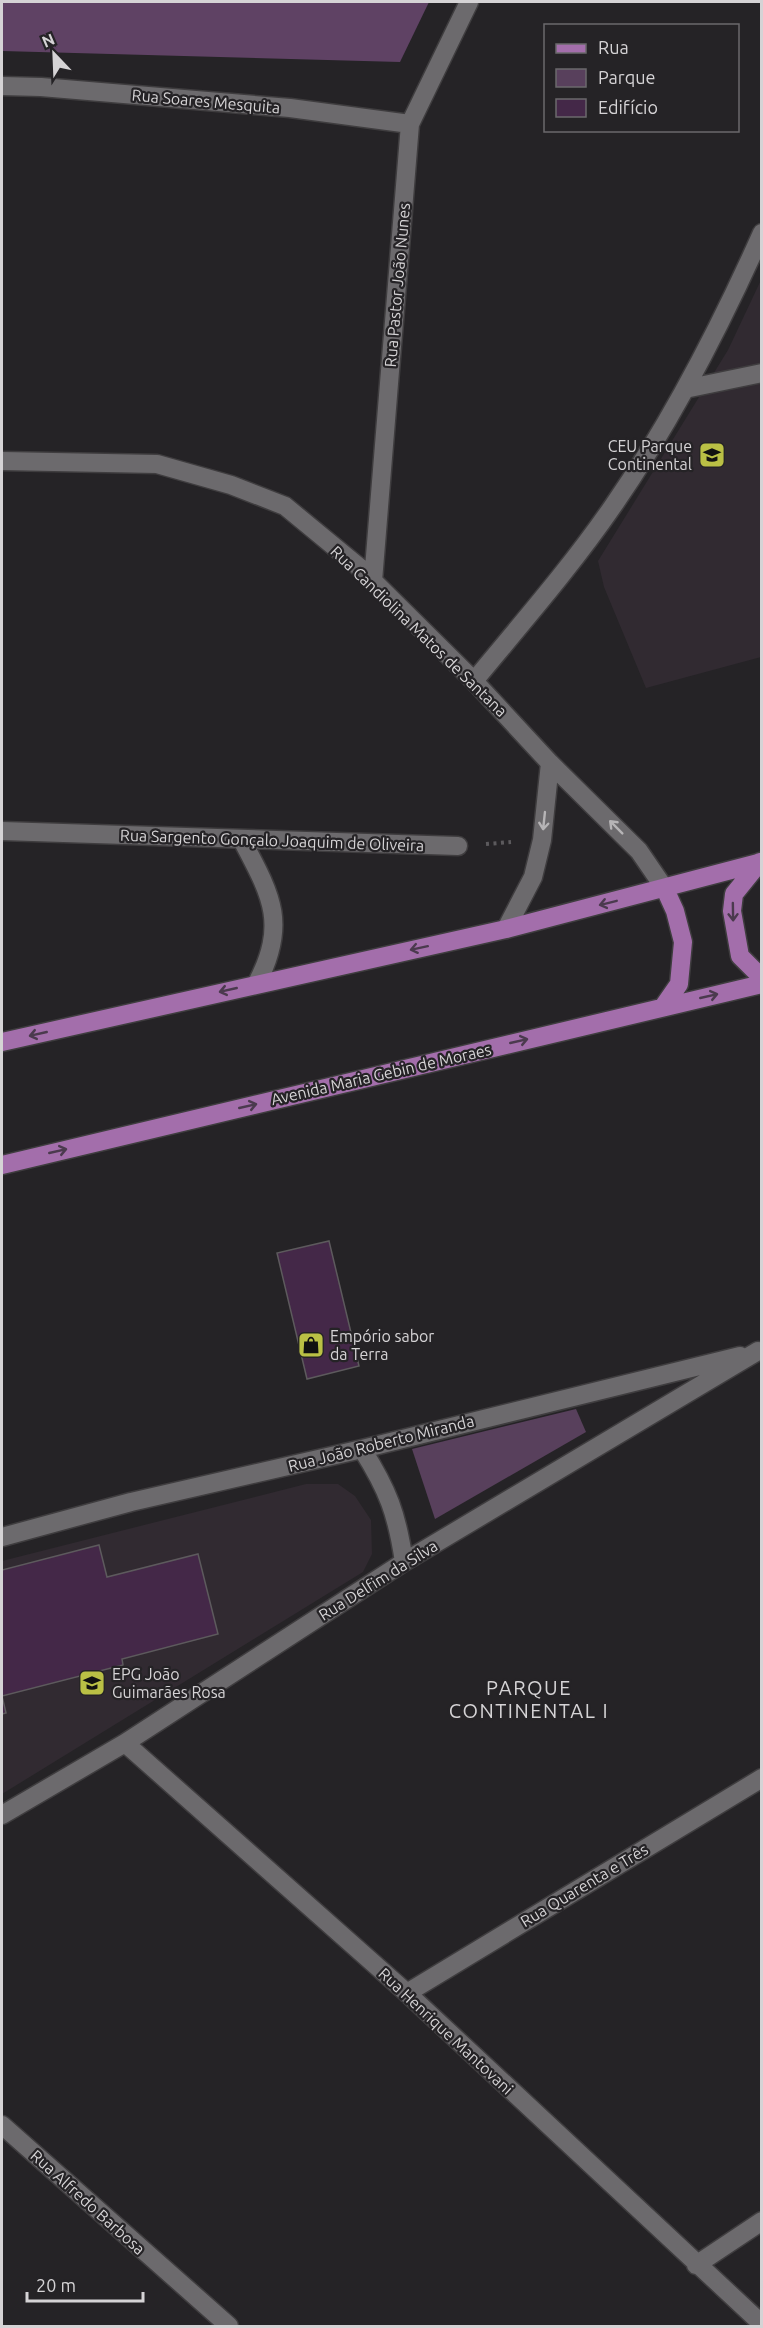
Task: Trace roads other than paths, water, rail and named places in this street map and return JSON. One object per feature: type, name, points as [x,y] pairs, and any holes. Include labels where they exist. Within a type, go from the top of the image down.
[{"type":"main road","points":[[2,1042],[506,929],[761,862]]},
{"type":"main road","points":[[761,862],[734,894],[732,911],[740,956],[756,972],[762,974]]},
{"type":"main road","points":[[663,1007],[679,984],[683,942],[675,911],[665,889]]},
{"type":"main road","name":"Avenida Maria Gebin de Moraes","points":[[2,1165],[762,984]]},
{"type":"street","name":"Rua Pastor João Nunes","points":[[373,581],[410,124],[469,2]]},
{"type":"street","name":"Rua Soares Mesquita","points":[[2,86],[40,87],[290,108],[410,124]]},
{"type":"street","points":[[474,681],[540,601],[613,506],[685,389],[762,233]]},
{"type":"street","points":[[685,389],[762,373]]},
{"type":"street","name":"Rua Candiolina Matos de Santana","points":[[2,461],[157,464],[231,485],[285,506],[359,567],[474,681],[550,763],[639,851],[665,889]]},
{"type":"street","points":[[506,929],[533,877],[542,840],[550,763]]},
{"type":"street","name":"Rua Sargento Gonçalo Joaquim de Oliveira","points":[[2,831],[458,846]]},
{"type":"street","points":[[242,840],[260,874],[274,912],[272,947],[257,983]]},
{"type":"street","name":"Rua João Roberto Miranda","points":[[2,1537],[130,1502],[362,1449],[760,1351]]},
{"type":"street","name":"Rua Delfim da Silva","points":[[2,1815],[125,1743],[404,1562],[760,1351]]},
{"type":"street","points":[[362,1449],[383,1483],[399,1526],[404,1562]]},
{"type":"street","name":"Rua Henrique Mantovani","points":[[125,1743],[407,1993],[696,2265],[762,2324]]},
{"type":"street","name":"Rua Quarenta e Três","points":[[407,1993],[762,1778]]},
{"type":"street","name":"Rua Alfredo Barbosa","points":[[2,2125],[229,2326]]},
{"type":"street","points":[[696,2265],[762,2221]]},
{"type":"place","name":"CEU Parque Continental","points":[[712,455]]},
{"type":"place","name":"Empório sabor da Terra","points":[[311,1345]]},
{"type":"place","name":"EPG João Guimarães Rosa","points":[[92,1683]]},
{"type":"district","name":"PARQUE CONTINENTAL I","points":[[529,1700]]}]
